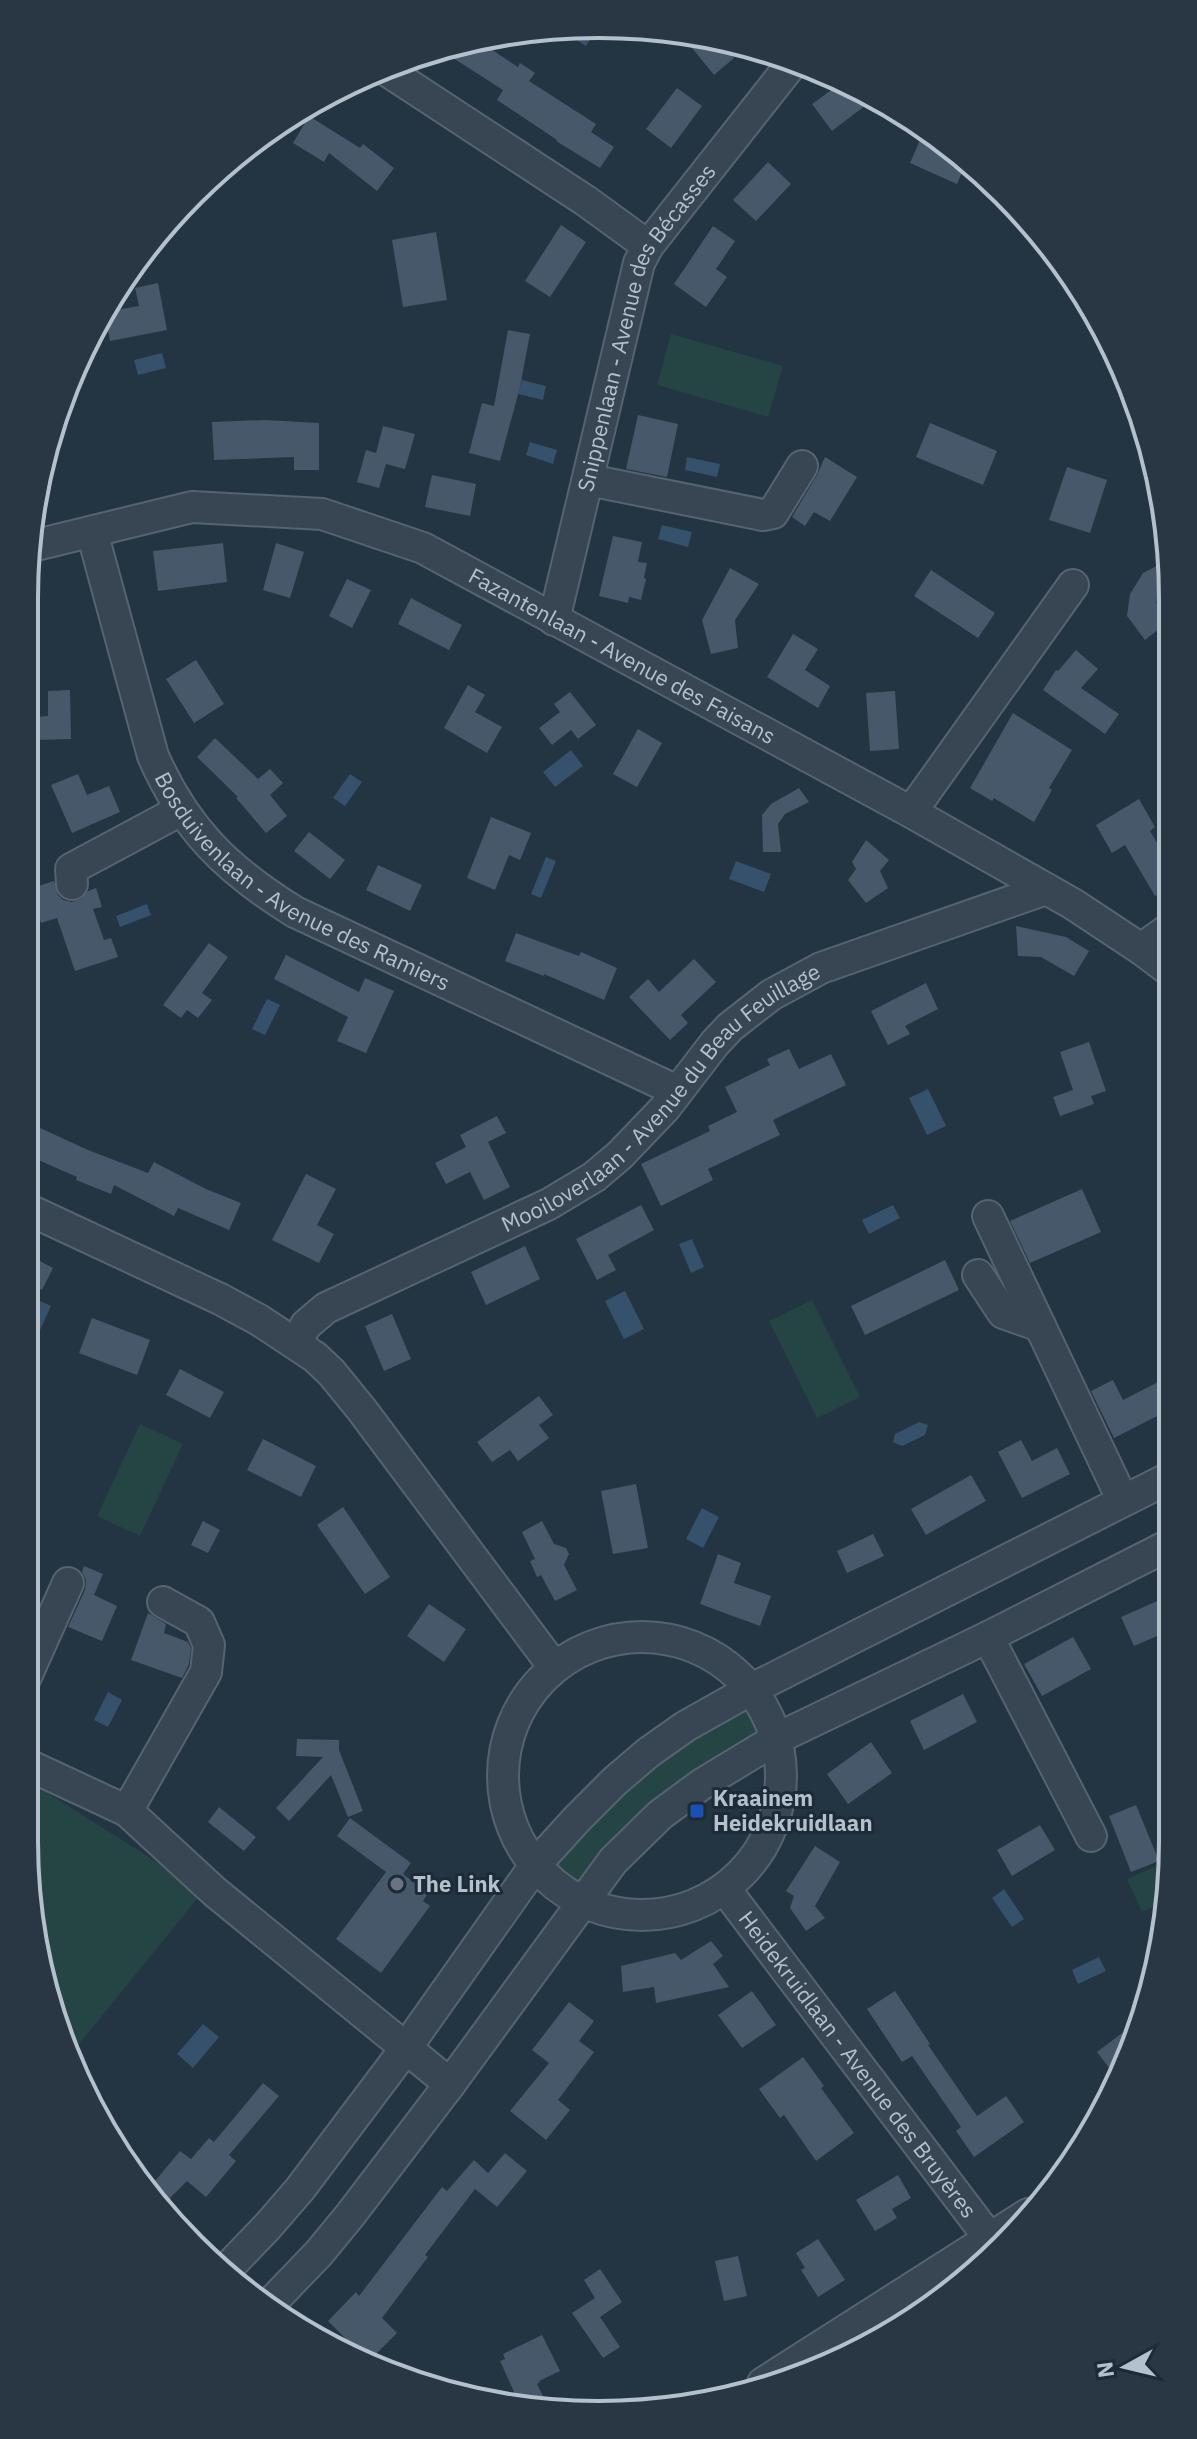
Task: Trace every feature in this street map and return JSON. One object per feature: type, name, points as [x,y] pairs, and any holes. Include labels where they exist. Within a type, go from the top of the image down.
[{"type":"street","name":"Snippenlaan - Avenue des Bécasses","points":[[554,620],[639,263],[648,246],[786,71]]},
{"type":"street","points":[[396,76],[586,201],[648,246]]},
{"type":"street","points":[[589,480],[763,515],[773,513],[802,466]]},
{"type":"street","name":"Fazantenlaan - Avenue des Faisans","points":[[41,544],[192,507],[322,514],[423,548],[911,812],[1046,889],[1159,962]]},
{"type":"street","name":"Bosduivenlaan - Avenue des Ramiers","points":[[92,532],[147,741],[165,784],[181,810],[219,856],[242,877],[295,912],[677,1091]]},
{"type":"street","points":[[911,812],[1073,585]]},
{"type":"street","points":[[72,884],[71,869],[181,810]]},
{"type":"street","name":"Mooiloverlaan - Avenue du Beau Feuillage","points":[[296,1343],[306,1325],[326,1308],[549,1204],[594,1177],[665,1108],[730,1027],[789,984],[821,968],[1046,889]]},
{"type":"street","points":[[1141,949],[1159,936]]},
{"type":"street","points":[[38,1214],[220,1299],[296,1343],[331,1372],[554,1667]]},
{"type":"street","points":[[988,1216],[1123,1501]]},
{"type":"street","points":[[978,1275],[1003,1313],[1040,1326]]},
{"type":"street","points":[[232,2264],[300,2189],[406,2048],[536,1864],[615,1781],[649,1752],[686,1726],[750,1690],[1159,1483]]},
{"type":"street","points":[[275,2298],[343,2224],[613,1861],[660,1815],[702,1784],[778,1738],[1159,1550]]},
{"type":"street","points":[[38,1650],[68,1583]]},
{"type":"street","points":[[127,1811],[206,1672],[209,1645],[199,1622],[163,1602]]},
{"type":"street","points":[[988,1637],[1091,1836]]},
{"type":"street","points":[[622,1638],[664,1638],[696,1648],[723,1663],[750,1690],[781,1744],[782,1793],[773,1827],[760,1853],[742,1875],[725,1889],[710,1899],[670,1913],[634,1916],[582,1902],[560,1887],[536,1864],[510,1825],[501,1779],[505,1744],[522,1703],[554,1667],[576,1652],[622,1638]]},
{"type":"street","points":[[38,1770],[127,1811],[215,1892],[450,2084]]},
{"type":"street","name":"Heidekruidlaan - Avenue des Bruyères","points":[[725,1889],[990,2239]]},
{"type":"street","points":[[786,2368],[998,2234]]},
{"type":"green space","points":[[671,334],[783,366],[768,417],[657,385]]},
{"type":"green space","points":[[812,1300],[860,1397],[817,1418],[769,1321]]},
{"type":"green space","points":[[140,1424],[183,1444],[140,1536],[97,1516]]},
{"type":"green space","points":[[741,1706],[755,1717],[758,1734],[579,1883],[570,1882],[561,1875],[555,1864],[622,1782]]},
{"type":"green space","points":[[38,1787],[202,1893],[77,2046],[57,1986],[43,1914],[39,1877]]},
{"type":"green space","points":[[1158,1865],[1155,1906],[1142,1912],[1127,1879]]},
{"type":"water","points":[[591,38],[586,46],[575,39]]},
{"type":"water","points":[[162,353],[166,368],[138,375],[134,360]]},
{"type":"water","points":[[522,380],[546,386],[543,400],[518,394]]},
{"type":"water","points":[[530,442],[557,450],[553,464],[526,455]]},
{"type":"water","points":[[687,457],[720,464],[717,477],[685,470]]},
{"type":"water","points":[[662,525],[692,532],[688,547],[658,539]]},
{"type":"water","points":[[571,750],[583,766],[555,787],[543,772]]},
{"type":"water","points":[[350,774],[362,782],[345,806],[333,798]]},
{"type":"water","points":[[546,857],[556,861],[541,898],[531,894]]},
{"type":"water","points":[[736,861],[771,874],[764,892],[729,879]]},
{"type":"water","points":[[147,904],[151,915],[120,927],[116,916]]},
{"type":"water","points":[[267,999],[280,1005],[265,1035],[252,1029]]},
{"type":"water","points":[[928,1089],[946,1126],[927,1135],[909,1098]]},
{"type":"water","points":[[893,1205],[900,1218],[869,1234],[862,1220]]},
{"type":"water","points":[[692,1239],[704,1267],[691,1273],[679,1244]]},
{"type":"water","points":[[625,1291],[644,1329],[624,1339],[605,1301]]},
{"type":"water","points":[[38,1300],[51,1306],[38,1335]]},
{"type":"water","points":[[919,1422],[928,1425],[925,1435],[902,1446],[893,1442],[895,1434]]},
{"type":"water","points":[[702,1508],[719,1517],[703,1548],[686,1539]]},
{"type":"water","points":[[108,1692],[122,1700],[108,1727],[94,1720]]},
{"type":"water","points":[[1004,1889],[1024,1919],[1012,1927],[992,1898]]},
{"type":"water","points":[[1099,1957],[1106,1971],[1078,1984],[1072,1970]]},
{"type":"water","points":[[203,2024],[219,2037],[193,2068],[177,2054]]},
{"type":"building","points":[[690,46],[731,54],[734,58],[714,75]]},
{"type":"building","points":[[490,49],[518,67],[520,63],[535,73],[529,81],[596,124],[591,132],[614,147],[600,168],[497,100],[503,90],[452,57]]},
{"type":"building","points":[[677,88],[702,106],[671,148],[646,129]]},
{"type":"building","points":[[832,90],[865,106],[832,131],[812,104]]},
{"type":"building","points":[[311,117],[360,148],[363,144],[394,168],[377,191],[329,153],[324,162],[293,143]]},
{"type":"building","points":[[920,140],[962,172],[957,184],[910,163]]},
{"type":"building","points":[[768,162],[791,184],[756,221],[733,200]]},
{"type":"building","points":[[561,225],[586,242],[550,297],[525,281]]},
{"type":"building","points":[[713,226],[735,241],[716,269],[727,277],[706,307],[674,284]]},
{"type":"building","points":[[436,232],[447,300],[403,307],[392,240]]},
{"type":"building","points":[[158,283],[167,330],[110,341],[108,328],[118,310],[139,306],[135,288]]},
{"type":"building","points":[[508,330],[530,334],[520,387],[500,461],[469,453],[482,403],[494,406]]},
{"type":"building","points":[[638,415],[678,424],[667,477],[626,469]]},
{"type":"building","points":[[265,420],[319,423],[319,470],[294,470],[294,457],[214,460],[212,422]]},
{"type":"building","points":[[930,423],[997,451],[983,485],[916,457]]},
{"type":"building","points":[[383,426],[415,434],[405,469],[386,464],[379,488],[357,482],[366,450],[376,453]]},
{"type":"building","points":[[825,457],[857,477],[830,521],[814,512],[805,526],[792,517]]},
{"type":"building","points":[[1067,467],[1107,480],[1090,533],[1049,520]]},
{"type":"building","points":[[432,475],[476,484],[470,516],[425,507]]},
{"type":"building","points":[[613,536],[642,542],[638,562],[647,563],[641,600],[629,597],[628,603],[599,596]]},
{"type":"building","points":[[223,543],[227,582],[158,591],[153,551]]},
{"type":"building","points":[[276,543],[304,552],[290,598],[263,590]]},
{"type":"building","points":[[1158,565],[1159,600],[1156,602],[1159,606],[1159,629],[1145,640],[1127,616],[1130,594],[1143,573]]},
{"type":"building","points":[[730,568],[759,584],[735,620],[738,648],[711,654],[702,620]]},
{"type":"building","points":[[931,570],[995,613],[978,638],[914,596]]},
{"type":"building","points":[[347,579],[371,590],[352,628],[329,616]]},
{"type":"building","points":[[411,598],[462,625],[449,650],[398,624]]},
{"type":"building","points":[[793,634],[818,649],[805,670],[830,686],[818,708],[767,677]]},
{"type":"building","points":[[1076,650],[1098,669],[1081,688],[1119,714],[1105,734],[1043,690],[1056,670]]},
{"type":"building","points":[[196,660],[224,704],[194,723],[166,679]]},
{"type":"building","points":[[468,685],[485,695],[475,712],[502,727],[487,753],[444,728]]},
{"type":"building","points":[[70,690],[71,739],[38,740],[38,717],[48,716],[48,691]]},
{"type":"building","points":[[895,691],[899,749],[870,751],[866,693]]},
{"type":"building","points":[[570,692],[596,725],[578,739],[571,730],[552,745],[539,728],[560,712],[554,704]]},
{"type":"building","points":[[1013,713],[1072,750],[1049,788],[1052,790],[1034,822],[994,798],[992,801],[970,788]]},
{"type":"building","points":[[638,729],[662,743],[637,787],[613,774]]},
{"type":"building","points":[[215,738],[258,779],[270,769],[283,783],[270,795],[287,816],[266,833],[238,797],[197,757]]},
{"type":"building","points":[[78,774],[87,795],[109,786],[120,812],[72,833],[51,785]]},
{"type":"building","points":[[799,788],[809,802],[785,814],[778,824],[781,852],[763,852],[762,815],[771,804]]},
{"type":"building","points":[[1139,799],[1155,827],[1150,831],[1159,846],[1159,893],[1155,896],[1125,845],[1112,853],[1096,825]]},
{"type":"building","points":[[491,817],[531,833],[520,860],[509,855],[495,890],[467,878]]},
{"type":"building","points":[[309,832],[345,860],[330,879],[294,851]]},
{"type":"building","points":[[866,840],[889,860],[880,871],[888,888],[866,903],[848,880],[856,869],[852,862]]},
{"type":"building","points":[[378,865],[422,885],[410,911],[366,890]]},
{"type":"building","points":[[54,881],[58,895],[72,902],[96,888],[102,907],[93,909],[104,940],[111,938],[118,957],[75,971],[57,918],[41,923],[38,886]]},
{"type":"building","points":[[1016,926],[1066,937],[1089,951],[1074,976],[1041,957],[1018,956]]},
{"type":"building","points":[[516,933],[579,956],[581,952],[617,968],[604,1000],[505,961]]},
{"type":"building","points":[[209,943],[228,957],[202,993],[212,1000],[198,1018],[187,1010],[181,1018],[163,1005]]},
{"type":"building","points":[[286,955],[359,992],[365,978],[394,991],[366,1053],[337,1041],[348,1017],[274,979]]},
{"type":"building","points":[[694,959],[716,982],[681,1015],[688,1023],[670,1040],[629,997],[648,979],[659,992]]},
{"type":"building","points":[[926,983],[938,1009],[905,1026],[910,1034],[888,1045],[871,1011]]},
{"type":"building","points":[[1089,1042],[1106,1091],[1091,1096],[1094,1104],[1060,1116],[1053,1097],[1073,1090],[1060,1052]]},
{"type":"building","points":[[789,1049],[799,1069],[831,1054],[846,1085],[773,1120],[780,1135],[708,1169],[713,1180],[661,1206],[641,1164],[710,1131],[708,1126],[737,1112],[725,1087],[770,1065],[767,1059]]},
{"type":"building","points":[[497,1116],[506,1133],[488,1142],[510,1187],[484,1200],[470,1172],[446,1184],[435,1163],[466,1147],[460,1135]]},
{"type":"building","points":[[38,1127],[148,1173],[154,1162],[241,1203],[229,1230],[178,1208],[174,1216],[114,1185],[111,1194],[76,1180],[77,1177],[38,1160]]},
{"type":"building","points":[[306,1174],[336,1189],[317,1225],[334,1234],[319,1263],[272,1240]]},
{"type":"building","points":[[1082,1189],[1101,1232],[1030,1263],[1010,1221]]},
{"type":"building","points":[[641,1205],[654,1230],[608,1255],[616,1270],[597,1280],[576,1239]]},
{"type":"building","points":[[525,1246],[540,1279],[486,1305],[471,1272]]},
{"type":"building","points":[[38,1260],[53,1268],[42,1290],[38,1288]]},
{"type":"building","points":[[945,1260],[959,1290],[865,1335],[851,1306]]},
{"type":"building","points":[[392,1314],[411,1359],[384,1371],[365,1326]]},
{"type":"building","points":[[92,1318],[150,1340],[137,1375],[79,1353]]},
{"type":"building","points":[[180,1369],[224,1392],[210,1418],[166,1395]]},
{"type":"building","points":[[1113,1380],[1123,1400],[1159,1382],[1159,1415],[1114,1438],[1091,1391]]},
{"type":"building","points":[[539,1396],[553,1415],[539,1425],[549,1438],[518,1461],[510,1450],[492,1462],[477,1442]]},
{"type":"building","points":[[263,1439],[316,1466],[301,1497],[247,1470]]},
{"type":"building","points":[[1021,1440],[1032,1461],[1057,1448],[1070,1474],[1022,1498],[998,1452]]},
{"type":"building","points":[[971,1475],[986,1501],[926,1535],[911,1509]]},
{"type":"building","points":[[636,1484],[648,1548],[613,1554],[601,1491]]},
{"type":"building","points":[[343,1507],[390,1577],[365,1594],[317,1525]]},
{"type":"building","points":[[203,1521],[220,1530],[208,1553],[191,1545]]},
{"type":"building","points":[[542,1521],[554,1544],[566,1548],[569,1554],[564,1565],[577,1590],[555,1601],[541,1575],[537,1577],[530,1561],[535,1559],[522,1532]]},
{"type":"building","points":[[873,1534],[884,1556],[847,1573],[837,1551]]},
{"type":"building","points":[[718,1554],[741,1563],[734,1583],[771,1596],[760,1626],[700,1604]]},
{"type":"building","points":[[84,1566],[103,1574],[94,1595],[117,1606],[102,1641],[68,1627],[85,1590]]},
{"type":"building","points":[[1159,1600],[1159,1635],[1134,1646],[1121,1617]]},
{"type":"building","points":[[429,1604],[466,1629],[444,1662],[407,1636]]},
{"type":"building","points":[[148,1613],[166,1624],[164,1633],[188,1642],[191,1648],[189,1664],[182,1678],[131,1660]]},
{"type":"building","points":[[1073,1637],[1091,1669],[1042,1696],[1024,1664]]},
{"type":"building","points":[[963,1694],[977,1722],[924,1750],[910,1721]]},
{"type":"building","points":[[297,1739],[339,1740],[339,1750],[363,1811],[348,1817],[331,1775],[289,1821],[276,1808],[323,1757],[296,1756]]},
{"type":"building","points":[[871,1742],[892,1773],[848,1804],[827,1774]]},
{"type":"building","points":[[1136,1805],[1158,1861],[1131,1872],[1109,1816]]},
{"type":"building","points":[[219,1807],[256,1837],[244,1851],[208,1822]]},
{"type":"building","name":"The Link","points":[[350,1818],[411,1863],[403,1874],[428,1893],[423,1901],[430,1906],[381,1973],[336,1939],[386,1872],[337,1836]]},
{"type":"building","points":[[1040,1825],[1055,1850],[1012,1876],[997,1850]]},
{"type":"building","points":[[815,1846],[840,1862],[815,1906],[825,1918],[806,1931],[790,1908],[794,1896],[786,1891]]},
{"type":"building","points":[[711,1941],[723,1956],[713,1964],[729,1987],[656,2003],[654,1987],[623,1992],[621,1966],[675,1953],[681,1960]]},
{"type":"building","points":[[752,1991],[776,2025],[742,2048],[718,2015]]},
{"type":"building","points":[[895,1991],[977,2116],[1006,2096],[1024,2122],[974,2157],[956,2131],[961,2127],[912,2056],[902,2062],[867,2009]]},
{"type":"building","points":[[569,2002],[594,2021],[579,2041],[594,2052],[558,2100],[570,2110],[546,2140],[510,2111],[549,2063],[532,2050]]},
{"type":"building","points":[[1125,2031],[1110,2069],[1097,2052]]},
{"type":"building","points":[[803,2057],[854,2133],[816,2161],[784,2115],[780,2118],[759,2089]]},
{"type":"building","points":[[263,2083],[279,2096],[229,2155],[236,2161],[206,2197],[187,2181],[168,2200],[154,2182],[180,2151],[191,2159],[209,2138],[214,2142]]},
{"type":"building","points":[[505,2153],[527,2171],[497,2207],[475,2189],[382,2318],[397,2333],[376,2354],[349,2342],[328,2321],[356,2292],[359,2296],[442,2187],[447,2191],[474,2160],[488,2173]]},
{"type":"building","points":[[898,2175],[911,2198],[892,2209],[897,2218],[875,2231],[856,2200]]},
{"type":"building","points":[[818,2239],[845,2280],[818,2297],[801,2270],[805,2268],[796,2253]]},
{"type":"building","points":[[738,2256],[747,2296],[724,2301],[715,2261]]},
{"type":"building","points":[[600,2269],[622,2302],[600,2317],[620,2347],[603,2358],[572,2313],[595,2298],[584,2280]]},
{"type":"building","points":[[542,2335],[560,2371],[537,2384],[544,2398],[515,2394],[500,2361],[505,2359],[503,2354]]},
{"type":"place","name":"Kraainem Heidekruidlaan","points":[[697,1811]]},
{"type":"place","name":"The Link","points":[[397,1884]]}]
